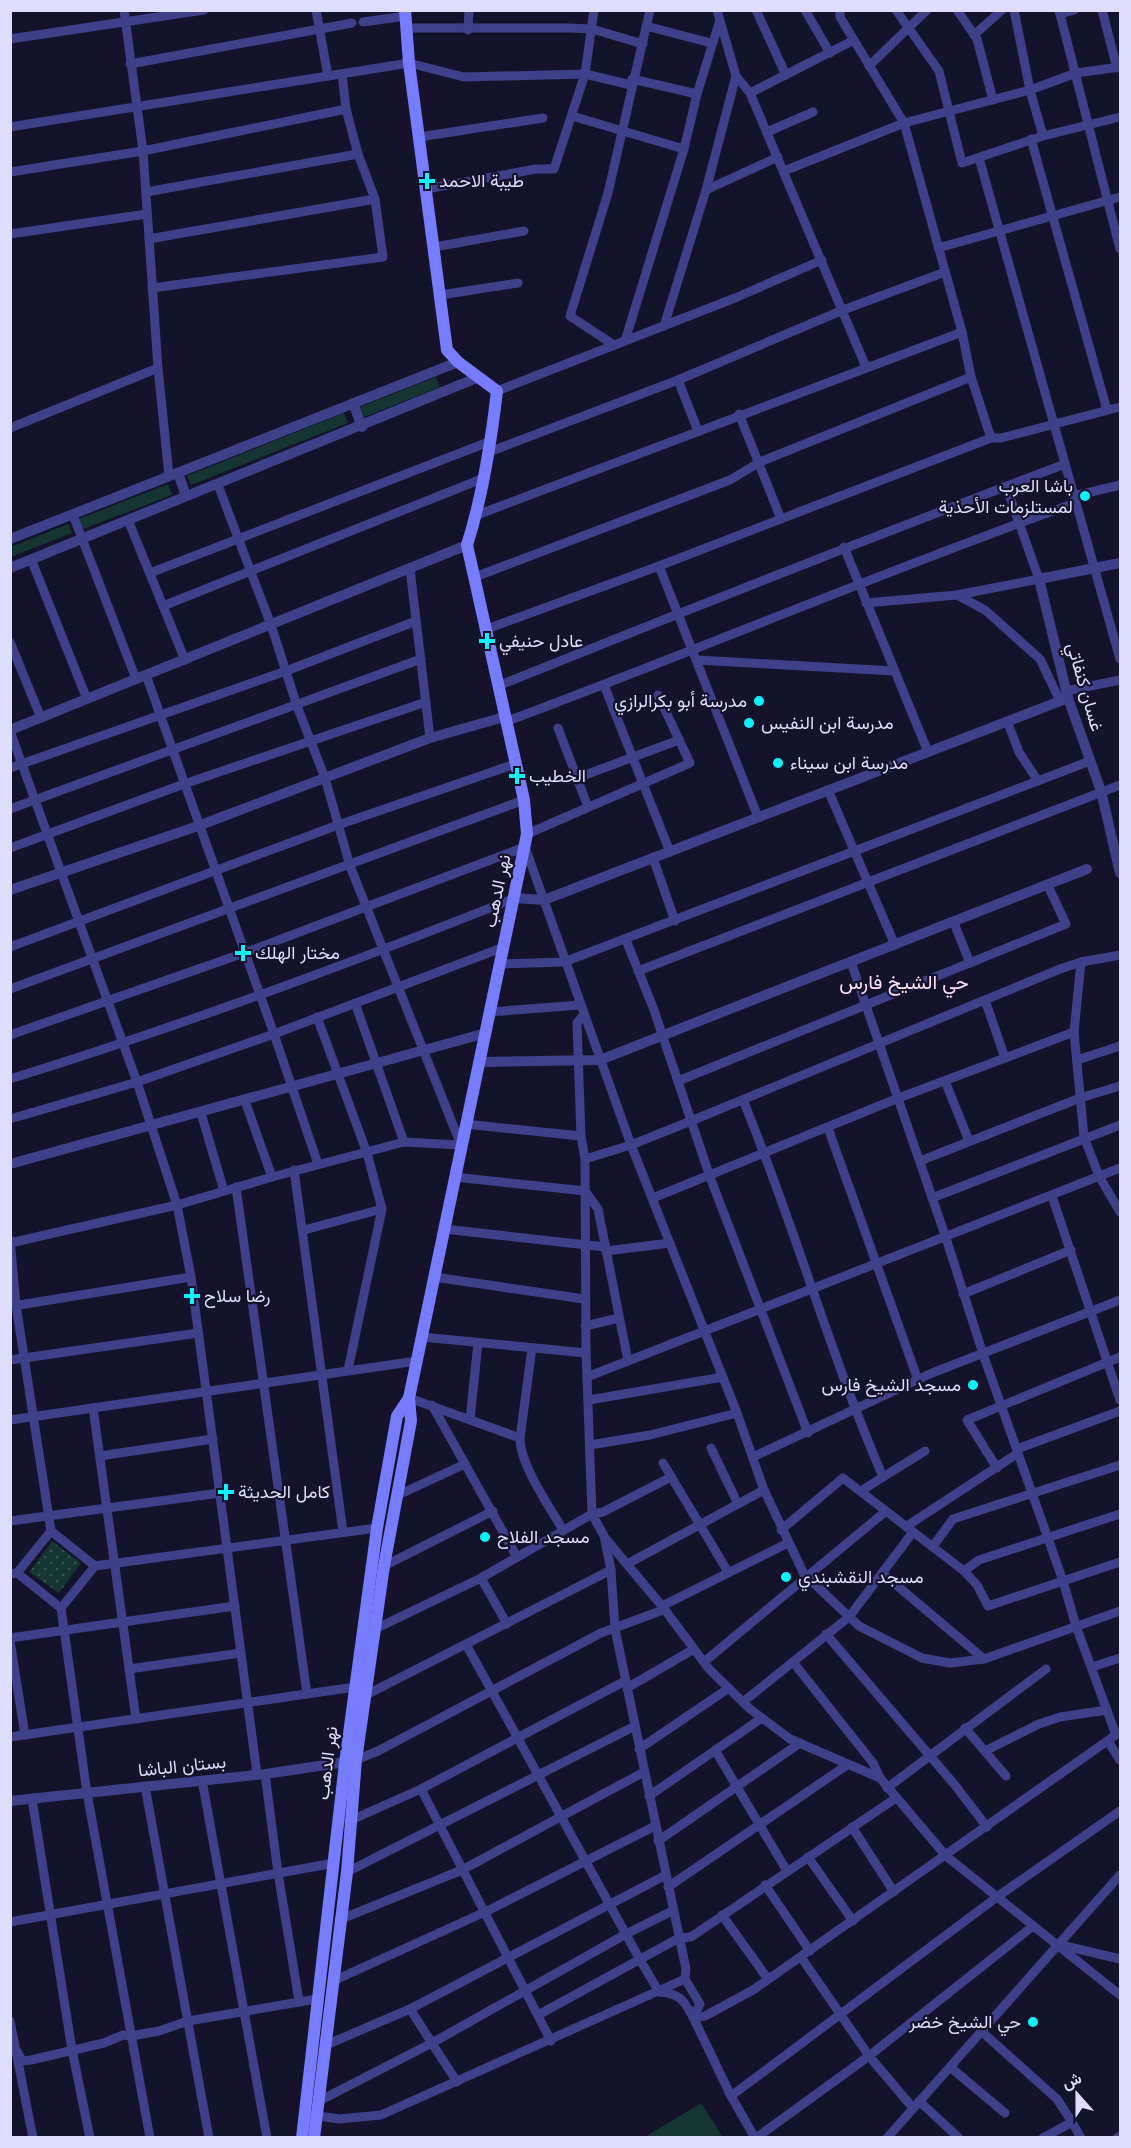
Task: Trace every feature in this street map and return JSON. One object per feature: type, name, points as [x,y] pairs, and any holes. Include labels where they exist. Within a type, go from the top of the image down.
[{"type":"main road","points":[[406,18],[409,63],[447,350],[458,362],[497,391]]},
{"type":"main road","name":"نهر الدهب","points":[[361,1691],[375,1629],[396,1496],[411,1421],[409,1398],[527,834],[524,800],[468,545],[477,515],[490,447],[497,391]]},
{"type":"main road","name":"نهر الدهب","points":[[314,2138],[311,2115],[317,1999],[334,1863],[361,1691],[377,1528],[397,1416],[409,1398]]},
{"type":"main road","name":"نهر الدهب","points":[[302,2138],[319,2101],[339,1920],[347,1872],[350,1762]]},
{"type":"street","points":[[123,10],[143,151],[158,368],[174,475],[186,496]]},
{"type":"street","points":[[10,39],[204,10]]},
{"type":"street","points":[[316,10],[328,76]]},
{"type":"street","points":[[468,30],[469,10]]},
{"type":"street","points":[[426,189],[536,169],[554,169],[585,74],[594,10]]},
{"type":"street","points":[[614,345],[570,316],[608,193],[650,10]]},
{"type":"street","points":[[717,10],[718,23],[736,76],[750,93],[866,367]]},
{"type":"street","points":[[756,10],[786,75]]},
{"type":"street","points":[[805,10],[830,53]]},
{"type":"street","points":[[840,10],[840,17],[904,123],[962,332],[971,377],[991,438]]},
{"type":"street","points":[[896,10],[939,71],[962,163],[1031,139],[1120,117]]},
{"type":"street","points":[[869,66],[927,10]]},
{"type":"street","points":[[957,10],[974,35],[993,100]]},
{"type":"street","points":[[974,35],[1002,10]]},
{"type":"street","points":[[1014,10],[1030,90],[1043,136]]},
{"type":"street","points":[[1074,10],[1059,12],[1120,244]]},
{"type":"street","points":[[784,171],[904,123],[1030,90],[1076,73],[1119,67],[1102,10]]},
{"type":"street","points":[[130,64],[320,29],[406,18],[468,30],[592,29],[643,44]]},
{"type":"street","points":[[625,341],[684,149],[718,23]]},
{"type":"street","points":[[646,26],[711,43]]},
{"type":"street","points":[[750,93],[854,40]]},
{"type":"street","points":[[10,127],[409,63],[464,77],[585,74],[697,94]]},
{"type":"street","points":[[152,288],[383,257],[375,199],[358,154],[346,109],[342,74]]},
{"type":"street","points":[[664,326],[706,190],[736,76]]},
{"type":"street","points":[[10,172],[143,151],[346,109]]},
{"type":"street","points":[[767,132],[813,112]]},
{"type":"street","points":[[572,116],[684,149]]},
{"type":"street","points":[[419,137],[543,118]]},
{"type":"street","points":[[1031,139],[1107,410]]},
{"type":"street","points":[[146,192],[358,154]]},
{"type":"street","points":[[706,190],[778,157]]},
{"type":"street","points":[[979,158],[1074,500],[1117,634],[1120,658]]},
{"type":"street","points":[[938,248],[1120,197]]},
{"type":"street","points":[[149,238],[375,199]]},
{"type":"street","points":[[10,234],[147,213]]},
{"type":"street","points":[[434,247],[524,231]]},
{"type":"street","points":[[497,391],[664,326],[822,260]]},
{"type":"street","points":[[150,573],[678,380],[843,310],[945,272]]},
{"type":"street","points":[[440,295],[518,283]]},
{"type":"street","points":[[477,515],[739,414],[962,332]]},
{"type":"street","points":[[10,539],[458,362]]},
{"type":"street","points":[[10,428],[158,368]]},
{"type":"street","points":[[10,568],[362,427],[479,377]]},
{"type":"street","points":[[475,577],[730,480],[760,462],[971,377]]},
{"type":"street","points":[[678,380],[698,431]]},
{"type":"street","points":[[353,403],[362,427]]},
{"type":"street","points":[[487,629],[659,566],[991,438],[1001,438],[1120,407]]},
{"type":"street","points":[[739,414],[782,519]]},
{"type":"street","points":[[498,686],[784,574],[844,547],[1065,464]]},
{"type":"street","points":[[163,606],[252,573],[484,478]]},
{"type":"street","points":[[218,485],[272,625],[297,706],[325,778],[350,866],[461,1145],[404,1142],[367,1154],[272,1176],[177,1205],[11,1242],[13,1306],[24,1358],[51,1531],[95,1566],[377,1528]]},
{"type":"street","points":[[10,890],[198,826],[430,738],[505,719],[695,656],[858,584],[1074,500],[1120,485]]},
{"type":"street","points":[[1006,486],[1039,579]]},
{"type":"street","points":[[73,515],[173,750],[318,1164]]},
{"type":"street","points":[[128,520],[185,660]]},
{"type":"street","points":[[299,2001],[248,1703],[191,1277],[177,1205],[137,1082],[10,731],[468,545]]},
{"type":"street","points":[[844,547],[928,752]]},
{"type":"street","points":[[31,560],[87,699]]},
{"type":"street","points":[[866,603],[957,594],[1120,563]]},
{"type":"street","points":[[659,566],[758,817]]},
{"type":"street","points":[[410,569],[430,738]]},
{"type":"street","name":"غسان كنفاتي","points":[[1039,579],[1065,697],[1101,791],[1119,860],[1120,873]]},
{"type":"street","points":[[957,594],[985,610],[1040,659],[1065,697]]},
{"type":"street","points":[[10,768],[286,670],[416,621]]},
{"type":"street","points":[[10,642],[41,718]]},
{"type":"street","points":[[695,656],[894,671]]},
{"type":"street","points":[[10,808],[297,706],[421,659]]},
{"type":"street","points":[[10,1079],[123,1044],[259,996],[515,898],[544,900],[1065,697],[1120,680]]},
{"type":"street","points":[[604,685],[670,852]]},
{"type":"street","points":[[527,834],[690,763],[658,695]]},
{"type":"street","points":[[10,848],[184,784],[426,702]]},
{"type":"street","points":[[1007,721],[1019,752],[1038,780]]},
{"type":"street","points":[[558,728],[588,807]]},
{"type":"street","points":[[577,778],[679,740]]},
{"type":"street","points":[[500,964],[564,962],[1090,761]]},
{"type":"street","points":[[10,947],[338,825],[516,764]]},
{"type":"street","points":[[638,971],[1120,785]]},
{"type":"street","points":[[828,790],[895,945]]},
{"type":"street","points":[[10,989],[350,866],[524,800]]},
{"type":"street","points":[[10,1035],[244,953],[525,847],[631,1145],[705,1329],[764,1490],[781,1530],[807,1576],[858,1626],[922,1658],[950,1663],[984,1659],[1120,1611]]},
{"type":"street","points":[[653,858],[675,921]]},
{"type":"street","points":[[480,1062],[600,1060],[1087,869]]},
{"type":"street","points":[[678,1081],[1066,924],[1048,886]]},
{"type":"street","points":[[954,923],[970,963]]},
{"type":"street","points":[[626,940],[663,1035],[710,1177],[808,1433]]},
{"type":"street","points":[[10,1119],[137,1082],[274,1034],[504,947]]},
{"type":"street","points":[[585,1159],[631,1145],[1081,962],[1120,955]]},
{"type":"street","points":[[851,962],[896,1099],[945,1235],[983,1354],[1063,1581],[1076,1626],[1107,1710],[1120,1760]]},
{"type":"street","points":[[1081,962],[1074,1032],[1084,1137],[1099,1176],[1120,1212]]},
{"type":"street","points":[[985,1000],[1005,1058]]},
{"type":"street","points":[[355,1003],[404,1142]]},
{"type":"street","points":[[490,1012],[580,1005]]},
{"type":"street","points":[[584,1014],[577,1023],[581,1136],[585,1159],[584,1299],[592,1514],[604,1536],[704,1662],[743,1702],[762,1718],[800,1743],[847,1766],[879,1778]]},
{"type":"street","points":[[317,1017],[367,1154],[382,1209],[348,1370]]},
{"type":"street","points":[[652,1198],[710,1177],[896,1099],[1074,1032]]},
{"type":"street","points":[[10,1164],[292,1089],[486,1033]]},
{"type":"street","points":[[1077,1060],[1120,1046]]},
{"type":"street","points":[[945,1081],[969,1141]]},
{"type":"street","points":[[920,1161],[1080,1098],[1120,1086]]},
{"type":"street","points":[[743,1100],[765,1152],[814,1286],[854,1408],[883,1477]]},
{"type":"street","points":[[245,1101],[272,1176]]},
{"type":"street","points":[[201,1113],[224,1191]]},
{"type":"street","points":[[465,1124],[581,1136]]},
{"type":"street","points":[[932,1198],[1084,1137],[1120,1125]]},
{"type":"street","points":[[828,1128],[918,1380]]},
{"type":"street","points":[[587,1377],[877,1261],[1052,1196],[1120,1168]]},
{"type":"street","points":[[294,1170],[304,1230],[343,1532]]},
{"type":"street","points":[[455,1177],[585,1191],[598,1209],[628,1361]]},
{"type":"street","points":[[236,1187],[307,1694]]},
{"type":"street","points":[[1052,1196],[1120,1400]]},
{"type":"street","points":[[304,1230],[382,1209]]},
{"type":"street","points":[[444,1229],[606,1249],[670,1243]]},
{"type":"street","points":[[963,1294],[1071,1250]]},
{"type":"street","points":[[13,1306],[191,1277]]},
{"type":"street","points":[[434,1277],[584,1299]]},
{"type":"street","points":[[753,1457],[932,1373],[1120,1299]]},
{"type":"street","points":[[585,1326],[619,1317]]},
{"type":"street","points":[[10,1360],[198,1333]]},
{"type":"street","points":[[422,1337],[586,1353]]},
{"type":"street","points":[[470,1419],[478,1343]]},
{"type":"street","points":[[532,1348],[520,1447],[563,1530]]},
{"type":"street","points":[[998,1468],[967,1420],[1120,1357]]},
{"type":"street","points":[[10,1420],[417,1361]]},
{"type":"street","points":[[589,1400],[723,1377]]},
{"type":"street","points":[[409,1398],[520,1438]]},
{"type":"street","points":[[432,1405],[517,1557]]},
{"type":"street","points":[[93,1408],[136,1719]]},
{"type":"street","points":[[743,1702],[849,1617],[882,1573],[910,1529],[998,1468],[1018,1451],[1120,1411]]},
{"type":"street","points":[[590,1445],[650,1434],[737,1413]]},
{"type":"street","points":[[99,1456],[213,1439]]},
{"type":"street","points":[[711,1448],[738,1504]]},
{"type":"street","points":[[861,1491],[925,1451]]},
{"type":"street","points":[[663,1463],[728,1572]]},
{"type":"street","points":[[396,1496],[465,1464]]},
{"type":"street","points":[[933,1546],[953,1519],[1120,1465]]},
{"type":"street","points":[[375,1629],[481,1578],[592,1514],[603,1512],[671,1477]]},
{"type":"street","points":[[781,1530],[843,1478],[964,1571],[977,1585],[988,1606],[1120,1562]]},
{"type":"street","points":[[627,1564],[764,1490]]},
{"type":"street","points":[[10,1521],[220,1493]]},
{"type":"street","points":[[384,1566],[493,1511]]},
{"type":"street","points":[[704,1662],[886,1511]]},
{"type":"street","points":[[964,1571],[980,1560],[1120,1514]]},
{"type":"street","points":[[51,1531],[14,1574],[61,1608],[87,1793],[150,2138]]},
{"type":"street","points":[[604,1536],[611,1570],[615,1629],[664,1876],[686,1969],[685,1979],[700,2004],[693,2017]]},
{"type":"street","points":[[350,1762],[378,1751],[601,1633],[663,1608],[728,1572],[788,1543]]},
{"type":"street","points":[[61,1608],[95,1566]]},
{"type":"street","points":[[10,1737],[307,1694],[361,1691],[467,1646],[611,1570]]},
{"type":"street","points":[[882,1573],[984,1659]]},
{"type":"street","points":[[481,1578],[507,1624]]},
{"type":"street","points":[[25,1735],[14,1689],[10,1639],[235,1606]]},
{"type":"street","points":[[826,1634],[987,1827]]},
{"type":"street","points":[[467,1646],[584,1860],[660,1992]]},
{"type":"street","points":[[349,1821],[421,1789],[517,1737],[694,1648]]},
{"type":"street","points":[[129,1669],[241,1653]]},
{"type":"street","points":[[1092,1667],[1120,1658]]},
{"type":"street","points":[[793,1662],[873,1763],[879,1778],[946,1856],[1120,1995]]},
{"type":"street","points":[[887,1788],[1046,1668]]},
{"type":"street","points":[[639,1749],[729,1688]]},
{"type":"street","points":[[985,1751],[1039,1724],[1060,1717],[1107,1710]]},
{"type":"street","points":[[649,1796],[762,1718]]},
{"type":"street","points":[[347,1872],[635,1726]]},
{"type":"street","points":[[965,1728],[1006,1776]]},
{"type":"street","points":[[693,2017],[705,2016],[768,1979],[1115,1736]]},
{"type":"street","points":[[658,1841],[800,1743]]},
{"type":"street","points":[[715,1750],[787,1871]]},
{"type":"street","name":"بستان الباشا","points":[[10,1801],[350,1762]]},
{"type":"street","points":[[668,1887],[847,1766]]},
{"type":"street","points":[[339,1920],[462,1870],[644,1772]]},
{"type":"street","points":[[202,1780],[267,2138]]},
{"type":"street","points":[[145,1786],[209,2138]]},
{"type":"street","points":[[421,1789],[551,2041]]},
{"type":"street","points":[[538,2015],[639,1958],[679,1938],[691,1937],[896,1798]]},
{"type":"street","points":[[32,1799],[72,2050],[90,2138]]},
{"type":"street","points":[[731,2096],[997,1897],[1120,1810]]},
{"type":"street","points":[[333,1981],[485,1912],[655,1826]]},
{"type":"street","points":[[852,1827],[894,1892]]},
{"type":"street","points":[[808,1857],[853,1921]]},
{"type":"street","points":[[10,1922],[334,1863]]},
{"type":"street","points":[[887,2138],[898,2134],[916,2105],[1120,1875]]},
{"type":"street","points":[[326,2045],[410,2009],[664,1876]]},
{"type":"street","points":[[1110,1887],[1120,1883]]},
{"type":"street","points":[[765,1885],[810,1951]]},
{"type":"street","points":[[319,2101],[432,2043],[626,1934],[672,1911]]},
{"type":"street","points":[[722,1915],[768,1979]]},
{"type":"street","points":[[660,1992],[674,1993],[684,2000],[731,2096],[756,2138],[869,2056],[1033,1926]]},
{"type":"street","points":[[1059,1944],[1120,1959]]},
{"type":"street","points":[[801,1957],[869,2056],[916,2105],[959,2138]]},
{"type":"street","points":[[311,2115],[339,2119],[381,2115],[551,2041],[685,1979]]},
{"type":"street","points":[[14,2052],[22,2061],[104,2043],[123,2035],[131,2036],[159,2031],[188,2021],[317,1999]]},
{"type":"street","points":[[410,2009],[457,2082]]},
{"type":"street","points":[[10,2021],[14,2052],[33,2138]]},
{"type":"street","points":[[981,2031],[1057,2099],[1080,2138]]},
{"type":"street","points":[[950,2067],[1005,2113]]},
{"type":"street","points":[[1043,2138],[1072,2122]]},
{"type":"green space","points":[[436,377],[440,387],[364,417],[360,407]]},
{"type":"green space","points":[[344,413],[348,423],[191,485],[187,476]]},
{"type":"green space","points":[[168,484],[172,495],[83,529],[79,519]]},
{"type":"green space","points":[[68,524],[72,533],[11,557],[11,547]]},
{"type":"green space","points":[[52,1541],[81,1563],[59,1593],[29,1572]]},
{"type":"green space","points":[[701,2103],[722,2136],[645,2137]]},
{"type":"place","name":"طيبة الاحمد","points":[[427,181]]},
{"type":"place","name":"باشا العرب لمستلزمات الأحذية","points":[[1085,496]]},
{"type":"place","name":"عادل حنيفي","points":[[487,641]]},
{"type":"place","name":"مدرسة أبو بكرالرازي","points":[[759,701]]},
{"type":"place","name":"مدرسة ابن النفيس","points":[[749,723]]},
{"type":"place","name":"مدرسة ابن سيناء","points":[[778,763]]},
{"type":"place","name":"الخطيب","points":[[517,776]]},
{"type":"place","name":"مختار الهلك","points":[[243,953]]},
{"type":"place","name":"رضا سلاح","points":[[192,1296]]},
{"type":"place","name":"مسجد الشيخ فارس","points":[[973,1385]]},
{"type":"place","name":"كامل الحديثة","points":[[226,1492]]},
{"type":"place","name":"مسجد الفلاح","points":[[485,1537]]},
{"type":"place","name":"مسجد النقشبندي","points":[[786,1577]]},
{"type":"place","name":"حي الشيخ خضر","points":[[1033,2022]]},
{"type":"district","name":"حي الشيخ فارس","points":[[904,982]]}]
